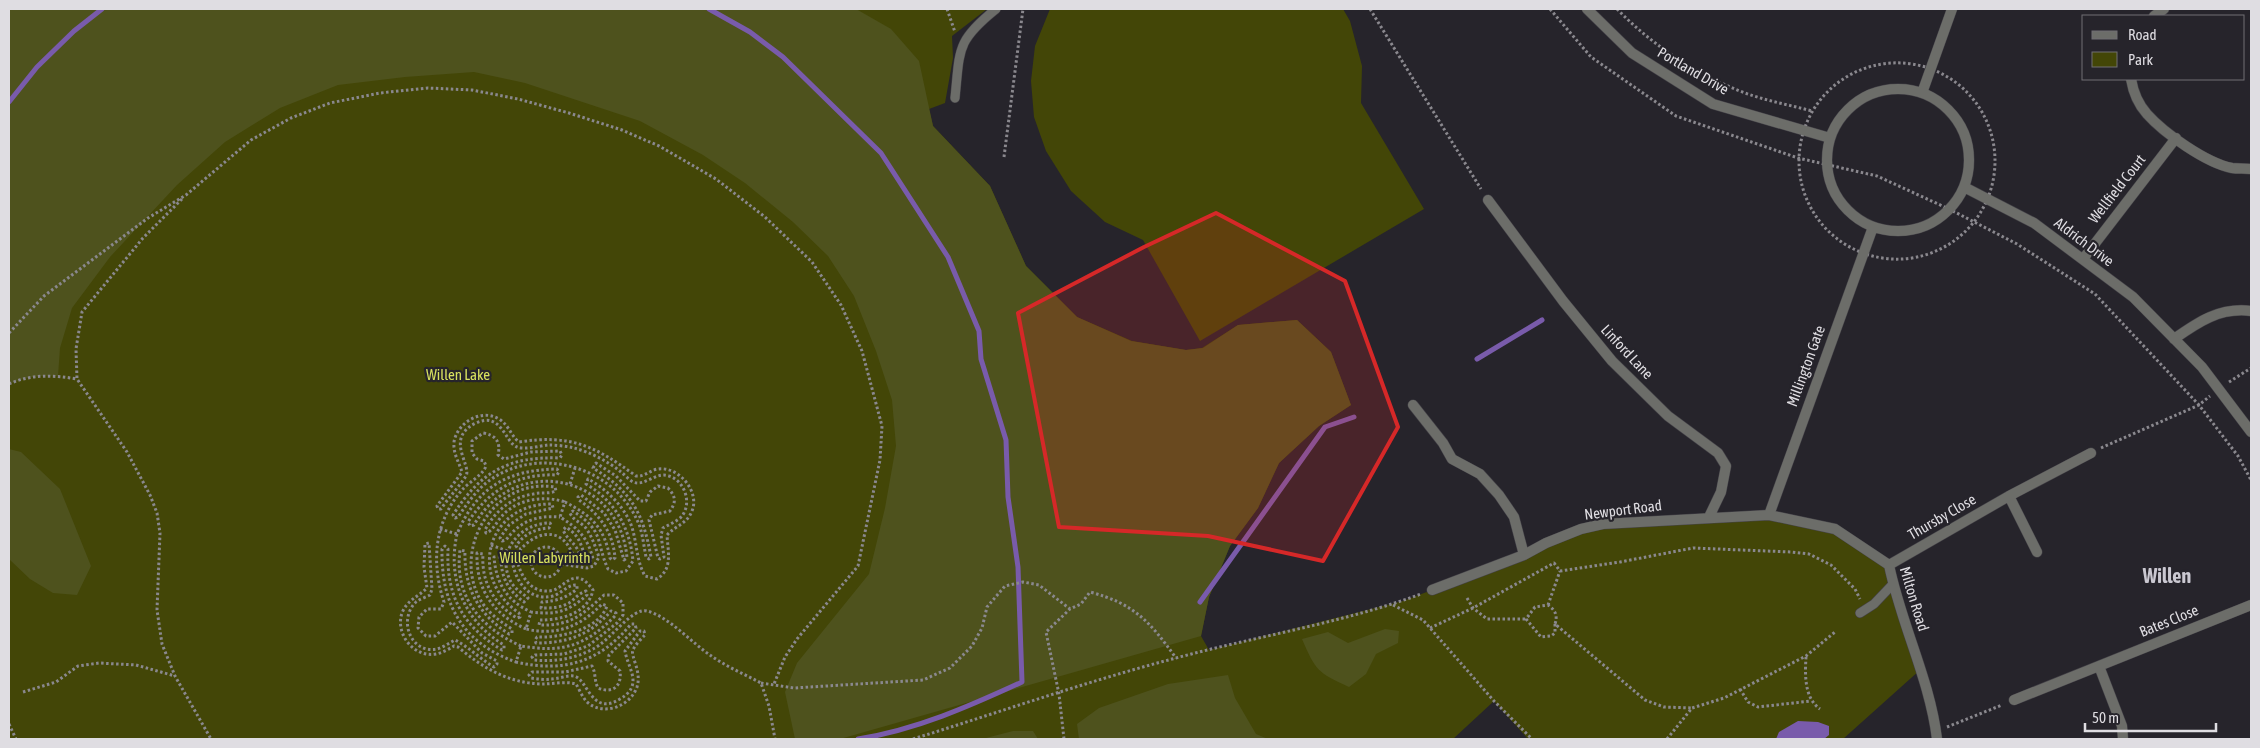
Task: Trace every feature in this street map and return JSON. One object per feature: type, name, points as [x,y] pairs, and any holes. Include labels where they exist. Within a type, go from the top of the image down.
[{"type":"street","name":"Portland Drive","points":[[1587,9],[1632,53],[1713,104],[1830,138]]},
{"type":"street","points":[[1922,93],[1952,9]]},
{"type":"street","points":[[2131,80],[2133,92],[2146,114],[2176,138],[2205,158],[2231,168],[2251,169]]},
{"type":"street","points":[[1903,89],[1922,93],[1946,108],[1963,131],[1968,149],[1968,168],[1964,186],[1949,209],[1936,220],[1922,227],[1905,231],[1873,226],[1855,217],[1841,202],[1831,184],[1827,164],[1830,138],[1838,121],[1851,107],[1866,96],[1884,90],[1903,89]]},
{"type":"street","name":"Wellfield Court","points":[[2083,259],[2176,138]]},
{"type":"street","name":"Aldrich Drive","points":[[1964,186],[2034,223],[2133,298],[2202,367],[2251,432]]},
{"type":"street","name":"Linford Lane","points":[[1488,200],[1563,301],[1612,361],[1668,416],[1718,453],[1726,466],[1721,492],[1709,517]]},
{"type":"street","name":"Millington Gate","points":[[1769,515],[1873,226]]},
{"type":"street","points":[[2174,339],[2218,313],[2238,309],[2251,311]]},
{"type":"street","points":[[1413,405],[1443,443],[1452,459],[1480,474],[1499,495],[1514,517],[1524,555]]},
{"type":"street","name":"Thursby Close","points":[[1889,565],[2009,496],[2091,453]]},
{"type":"street","points":[[2009,496],[2037,552]]},
{"type":"street","name":"Newport Road","points":[[1432,590],[1524,555],[1546,543],[1581,529],[1603,524],[1769,515]]},
{"type":"street","name":"Milton Road","points":[[1769,515],[1835,529],[1889,565],[1893,584],[1920,670],[1936,735]]},
{"type":"street","name":"Bates Close","points":[[2014,700],[2251,605]]},
{"type":"street","points":[[2099,666],[2122,726],[2123,739]]},
{"type":"lane","points":[[956,98],[962,46],[969,32],[996,9]]},
{"type":"lane","points":[[1860,613],[1874,604],[1893,584]]},
{"type":"path","points":[[948,9],[962,46]]},
{"type":"path","points":[[1004,158],[1022,9]]},
{"type":"path","points":[[1370,9],[1488,200]]},
{"type":"path","points":[[1550,9],[1592,56],[1676,116],[1798,158],[1877,176],[1949,209],[2017,244],[2095,294],[2199,405],[2238,456],[2251,480]]},
{"type":"path","points":[[1617,9],[1660,47],[1698,70],[1745,93],[1812,111]]},
{"type":"path","points":[[1889,63],[1908,63],[1932,68],[1960,86],[1974,101],[1985,118],[1992,136],[1995,156],[1994,176],[1988,198],[1963,234],[1949,244],[1916,257],[1899,259],[1881,258],[1845,245],[1829,232],[1816,215],[1806,197],[1800,177],[1798,158],[1802,131],[1812,111],[1823,96],[1837,83],[1853,73],[1870,66],[1889,63]]},
{"type":"path","points":[[211,739],[175,676],[162,644],[157,610],[160,556],[157,513],[141,474],[77,379],[76,350],[82,312],[143,238],[186,195],[251,140],[291,118],[330,103],[380,93],[428,88],[472,90],[518,99],[622,130],[660,146],[716,179],[765,217],[812,262],[841,305],[862,351],[882,426],[878,470],[858,566],[841,590],[797,639],[785,657],[774,684]]},
{"type":"path","points":[[9,333],[44,296],[148,218],[186,195]]},
{"type":"path","points":[[2091,453],[2199,405],[2237,374],[2251,368]]},
{"type":"path","points":[[9,384],[23,378],[41,375],[77,379]]},
{"type":"path","points":[[561,564],[588,568],[594,566],[599,557],[592,538],[584,526],[571,517],[570,513],[574,512],[594,529],[601,542],[608,569],[616,573],[626,572],[634,561],[631,540],[616,510],[597,491],[586,484],[588,479],[600,485],[622,508],[633,529],[640,567],[645,576],[656,579],[665,574],[669,564],[667,535],[684,523],[692,511],[694,500],[688,484],[674,472],[658,469],[640,477],[636,476],[607,455],[588,446],[566,440],[537,439],[519,442],[510,427],[497,417],[482,415],[467,421],[458,431],[454,443],[455,458],[462,472],[448,488],[437,506],[438,509],[441,509],[467,474],[467,467],[461,455],[461,441],[467,429],[477,422],[498,424],[507,433],[512,444],[519,448],[550,445],[574,448],[588,453],[612,466],[632,482],[641,483],[658,475],[669,475],[678,480],[686,491],[687,505],[682,517],[663,528],[661,535],[664,557],[658,558],[649,520],[652,515],[670,511],[675,504],[674,495],[668,488],[658,486],[650,492],[646,501],[640,501],[616,476],[596,463],[593,468],[615,482],[635,506],[645,526],[651,557],[648,559],[639,526],[626,503],[597,477],[575,467],[555,463],[528,464],[511,469],[490,480],[472,496],[458,518],[455,518],[453,515],[466,494],[490,473],[508,464],[536,457],[560,458],[562,455],[560,452],[531,452],[504,459],[498,455],[500,447],[497,439],[491,434],[483,433],[472,441],[472,448],[477,459],[484,461],[486,466],[484,470],[472,479],[448,508],[440,529],[435,561],[438,584],[444,602],[441,609],[427,610],[419,617],[418,628],[426,636],[435,636],[452,622],[470,643],[496,661],[497,664],[494,667],[478,658],[463,644],[455,640],[437,649],[423,647],[413,640],[410,635],[406,620],[409,611],[417,601],[430,595],[432,589],[429,544],[425,544],[424,567],[427,588],[410,600],[402,612],[400,624],[404,638],[411,646],[422,653],[436,654],[454,646],[502,677],[527,684],[576,684],[586,700],[602,708],[624,705],[632,698],[636,690],[639,672],[632,657],[632,651],[645,635],[644,631],[640,630],[625,651],[626,658],[632,668],[633,681],[630,690],[621,699],[609,704],[595,700],[587,692],[580,679],[574,676],[550,680],[531,678],[530,675],[532,672],[565,672],[592,666],[594,680],[598,688],[611,691],[617,688],[622,680],[620,671],[608,661],[609,656],[636,628],[635,624],[631,624],[618,640],[605,649],[580,662],[554,667],[534,667],[500,657],[482,646],[460,624],[446,595],[442,569],[442,548],[445,546],[448,549],[447,568],[452,593],[465,619],[485,641],[502,650],[504,649],[504,645],[488,636],[470,615],[458,591],[454,569],[454,549],[457,534],[476,501],[495,483],[512,475],[536,469],[557,469],[559,472],[558,475],[530,476],[511,482],[494,492],[478,508],[468,522],[470,526],[474,525],[481,512],[496,498],[512,488],[550,481],[570,484],[597,498],[612,514],[622,530],[627,558],[624,560],[622,558],[615,530],[598,507],[581,495],[578,497],[601,518],[611,536],[615,558],[612,560],[604,534],[588,514],[565,502],[543,499],[520,504],[504,513],[490,532],[486,533],[485,530],[494,515],[510,503],[526,495],[556,491],[555,487],[525,489],[498,504],[486,517],[475,536],[471,559],[474,586],[488,610],[499,621],[512,629],[512,633],[509,634],[487,619],[474,600],[466,579],[465,551],[460,550],[460,578],[474,613],[492,631],[521,646],[547,650],[574,645],[598,633],[615,616],[616,613],[611,611],[590,632],[558,643],[536,643],[537,637],[557,638],[574,633],[595,621],[607,606],[602,604],[590,616],[571,627],[543,633],[526,629],[501,615],[486,599],[476,566],[477,553],[480,552],[483,554],[484,578],[492,596],[505,611],[517,618],[520,617],[497,593],[490,577],[491,545],[505,521],[523,509],[541,504],[552,504],[553,508],[551,511],[526,514],[509,525],[500,538],[502,541],[506,540],[513,530],[528,519],[548,516],[560,517],[582,531],[590,546],[593,558],[589,561],[586,558],[583,545],[574,532],[566,527],[563,530],[564,533],[574,541],[579,550],[581,558],[578,561],[565,541],[555,536],[542,534],[530,539],[521,549],[518,549],[516,546],[520,539],[539,529],[549,528],[551,525],[550,523],[528,526],[517,534],[507,551],[506,566],[511,582],[528,598],[527,601],[524,602],[518,598],[506,584],[501,572],[501,557],[498,556],[494,557],[496,574],[502,589],[513,601],[531,612],[550,615],[566,610],[587,595],[586,591],[570,602],[556,608],[541,608],[542,602],[556,601],[568,596],[577,589],[577,585],[573,584],[552,597],[537,596],[524,589],[515,575],[512,560],[515,557],[520,573],[529,585],[540,590],[553,590],[571,579],[579,578],[587,582],[593,590],[592,597],[584,606],[568,616],[556,620],[540,620],[539,625],[556,626],[572,621],[586,612],[604,594],[614,595],[623,603],[623,615],[617,623],[588,646],[564,654],[535,655],[532,657],[534,660],[550,662],[576,657],[606,641],[629,616],[637,611],[647,611],[668,623],[711,656],[761,683],[794,688],[923,680],[950,668],[972,646],[982,628],[987,607],[1005,586],[1024,582],[1039,585],[1070,608]]},
{"type":"path","points":[[570,484],[575,467]]},
{"type":"path","points":[[560,517],[565,502]]},
{"type":"path","points":[[440,529],[457,534]]},
{"type":"path","points":[[491,545],[507,551]]},
{"type":"path","points":[[548,548],[559,555],[561,564],[553,576],[543,576],[535,571],[532,562],[539,550],[548,548]]},
{"type":"path","points":[[1560,571],[1693,548],[1791,552],[1808,554],[1831,565],[1855,589],[1862,602],[1874,604]]},
{"type":"path","points":[[1430,628],[1473,608],[1554,563],[1560,571]]},
{"type":"path","points":[[1548,605],[1560,571]]},
{"type":"path","points":[[913,739],[1176,658],[1313,626],[1393,604],[1432,590]]},
{"type":"path","points":[[1064,739],[1059,694],[1046,632],[1070,608],[1081,604],[1090,592],[1116,599],[1152,625],[1176,658]]},
{"type":"path","points":[[1467,598],[1473,608],[1486,619],[1526,619]]},
{"type":"path","points":[[1393,604],[1423,620],[1494,701],[1532,739]]},
{"type":"path","points":[[1548,605],[1553,608],[1557,616],[1555,633],[1551,636],[1541,637],[1526,619],[1535,607],[1548,605]]},
{"type":"path","points":[[526,629],[531,612]]},
{"type":"path","points":[[1555,624],[1645,700],[1664,707],[1692,708],[1709,704],[1806,656],[1835,632]]},
{"type":"path","points":[[516,662],[521,646]]},
{"type":"path","points":[[1806,656],[1806,676],[1811,702],[1820,709]]},
{"type":"path","points":[[23,692],[56,682],[78,666],[99,663],[136,665],[175,676]]},
{"type":"path","points":[[761,683],[769,706],[775,739]]},
{"type":"path","points":[[1740,689],[1748,702],[1758,706],[1811,702]]},
{"type":"path","points":[[1936,735],[2014,700]]},
{"type":"path","points":[[1667,739],[1692,708]]},
{"type":"path","points":[[9,724],[16,739]]},
{"type":"highlighted area","points":[[1216,213],[1345,281],[1398,427],[1323,561],[1208,536],[1059,527],[1018,313],[1144,247]]},
{"type":"green space","name":"Willen Lake","points":[[9,9],[987,9],[952,36],[953,58],[945,103],[929,109],[933,126],[990,186],[1026,266],[1077,317],[1132,341],[1186,350],[1202,348],[1238,325],[1297,320],[1331,352],[1351,405],[1319,426],[1279,463],[1258,508],[1230,546],[1209,597],[1201,636],[1209,650],[1403,601],[1524,555],[1581,529],[1769,515],[1835,529],[1889,565],[1920,670],[1843,739],[1528,739],[1494,701],[1453,739],[9,739]]},
{"type":"green space","points":[[9,9],[856,9],[891,29],[919,61],[933,126],[990,186],[1026,266],[1077,317],[1131,341],[1186,350],[1203,348],[1238,325],[1297,320],[1331,352],[1351,405],[1319,426],[1279,463],[1258,508],[1230,546],[1209,597],[1201,636],[840,739],[795,739],[785,692],[797,663],[869,574],[885,508],[896,446],[892,400],[876,351],[854,296],[828,256],[793,222],[745,183],[703,155],[640,121],[525,83],[474,72],[405,77],[338,85],[280,108],[225,142],[177,185],[110,257],[72,308],[60,348],[58,376],[33,377],[9,384]]},
{"type":"green space","points":[[1050,9],[1343,9],[1350,21],[1362,66],[1361,103],[1424,209],[1200,341],[1143,240],[1105,222],[1071,191],[1046,151],[1034,117],[1031,81],[1035,46]]},
{"type":"green space","points":[[9,449],[21,452],[60,489],[91,566],[77,595],[53,593],[30,579],[9,559]]},
{"type":"green space","points":[[1385,629],[1399,631],[1398,643],[1376,654],[1366,674],[1349,687],[1330,678],[1319,669],[1311,658],[1302,639],[1328,632],[1348,643]]},
{"type":"green space","points":[[1228,675],[1235,698],[1256,734],[1268,739],[1079,739],[1077,724],[1099,708],[1168,684]]},
{"type":"green space","points":[[1013,731],[1033,731],[1038,739],[982,739]]},
{"type":"shaded area","points":[[1798,721],[1818,722],[1829,726],[1829,735],[1824,739],[1776,739],[1779,732]]},
{"type":"waterway","points":[[9,102],[37,67],[74,31],[102,9]]},
{"type":"waterway","points":[[709,9],[750,32],[783,57],[881,153],[948,257],[979,331],[981,359],[1006,440],[1008,497],[1018,567],[1022,682],[963,708],[922,723],[901,730],[858,739]]},
{"type":"waterway","points":[[1477,359],[1542,320]]},
{"type":"waterway","points":[[1200,602],[1325,427],[1354,417]]},
{"type":"district","name":"Willen","points":[[2167,576]]},
{"type":"park label","name":"Willen Labyrinth","points":[[545,558]]}]
